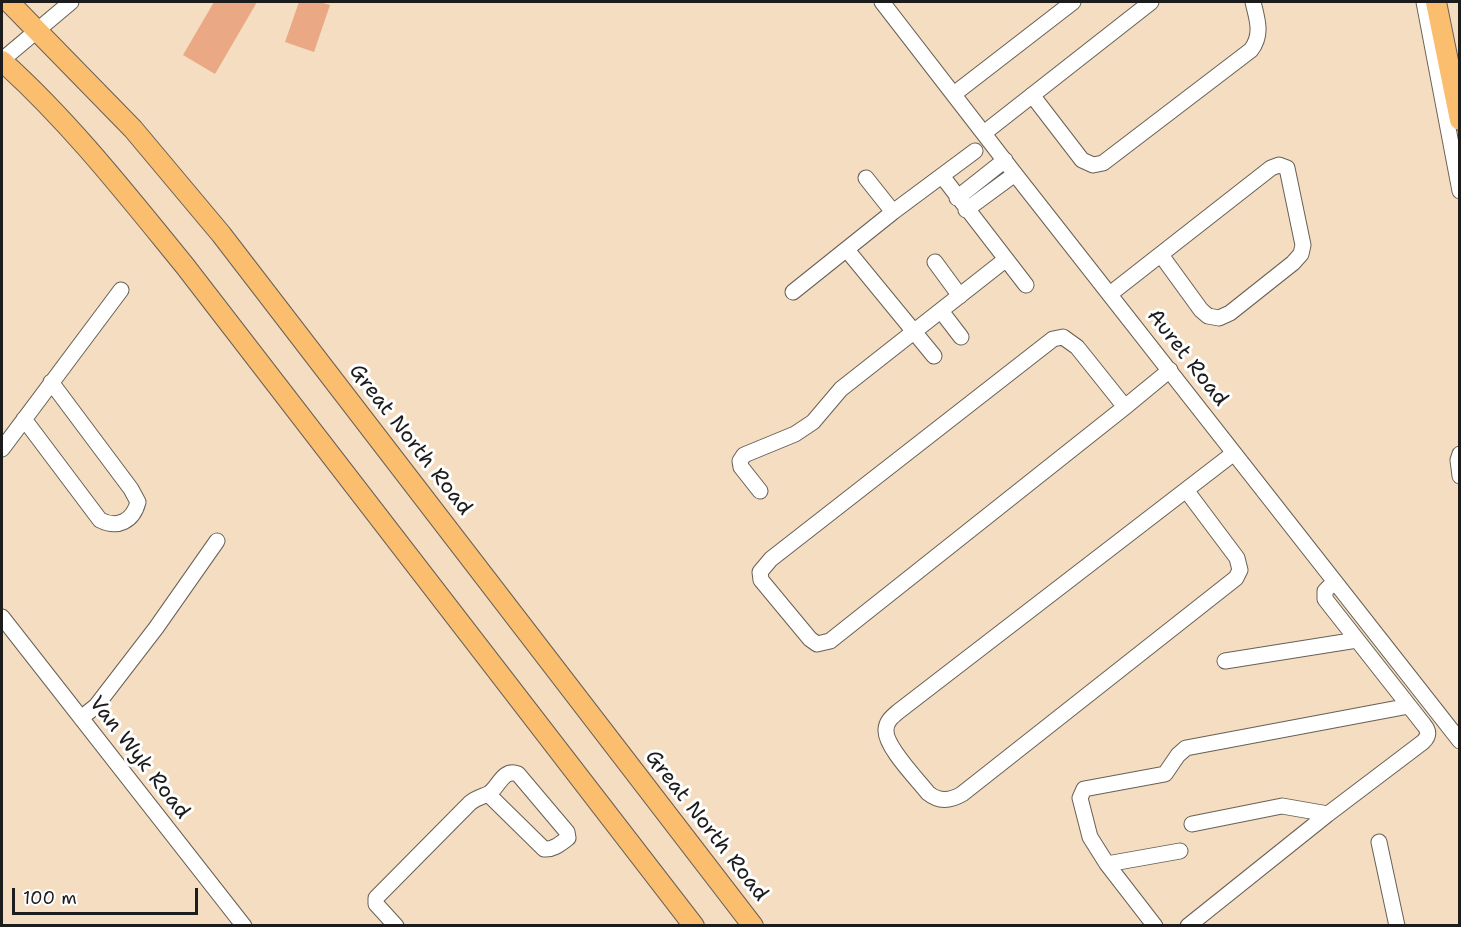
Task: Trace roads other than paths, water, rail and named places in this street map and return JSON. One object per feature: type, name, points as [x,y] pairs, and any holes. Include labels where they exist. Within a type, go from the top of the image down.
[{"type":"main road","name":"Great North Road","points":[[9,2],[133,129],[221,234],[753,926]]},
{"type":"main road","points":[[1436,2],[1460,120]]},
{"type":"main road","points":[[2,60],[99,162],[185,266],[694,926]]},
{"type":"street","points":[[2,60],[71,2]]},
{"type":"street","name":"Auret Road","points":[[882,2],[1460,741]]},
{"type":"street","points":[[954,94],[1073,2]]},
{"type":"street","points":[[984,133],[1151,2]]},
{"type":"street","points":[[1032,95],[1082,160],[1093,165],[1106,162],[1251,50],[1257,40],[1259,30],[1253,2]]},
{"type":"street","points":[[1424,2],[1460,191]]},
{"type":"street","points":[[793,292],[893,212],[975,151]]},
{"type":"street","points":[[962,204],[1005,159]]},
{"type":"street","points":[[1110,294],[1270,168],[1279,165],[1287,168],[1302,238],[1301,254],[1293,263],[1230,313],[1219,318],[1204,313],[1161,255]]},
{"type":"street","points":[[962,204],[1015,174]]},
{"type":"street","points":[[942,176],[1026,285]]},
{"type":"street","points":[[866,178],[893,212]]},
{"type":"street","points":[[847,250],[934,356]]},
{"type":"street","points":[[760,491],[741,467],[740,461],[744,455],[804,429],[813,422],[841,389],[1005,260]]},
{"type":"street","points":[[935,262],[960,296]]},
{"type":"street","points":[[2,449],[121,290]]},
{"type":"street","points":[[941,311],[961,337]]},
{"type":"street","points":[[1125,407],[1077,347],[1063,337],[1053,339],[771,559],[762,568],[761,580],[810,639],[818,644],[827,643],[1125,407],[1170,370]]},
{"type":"street","points":[[24,419],[100,520],[110,525],[123,523],[136,511],[138,502],[131,489],[51,382]]},
{"type":"street","points":[[1186,490],[1237,558],[1240,570],[1236,578],[962,794],[956,798],[943,800],[934,798],[928,793],[889,744],[885,729],[888,721],[908,704],[1234,453]]},
{"type":"street","points":[[1460,453],[1458,460],[1460,476]]},
{"type":"street","points":[[81,718],[96,706],[143,646],[217,541]]},
{"type":"street","points":[[1188,926],[1328,814],[1426,740],[1427,729],[1325,599],[1325,591],[1334,582]]},
{"type":"street","name":"Van Wyk Road","points":[[2,617],[244,926]]},
{"type":"street","points":[[1225,661],[1357,640]]},
{"type":"street","points":[[1155,926],[1107,864],[1086,830],[1080,798],[1084,789],[1165,774],[1178,755],[1186,748],[1409,706]]},
{"type":"street","points":[[396,926],[375,904],[376,898],[470,803],[479,796],[489,794],[506,773],[518,774],[567,832],[568,838],[556,847],[549,850],[544,849],[489,794]]},
{"type":"street","points":[[1192,824],[1282,806],[1328,814]]},
{"type":"street","points":[[1379,842],[1397,926]]},
{"type":"street","points":[[1107,864],[1180,851]]}]
